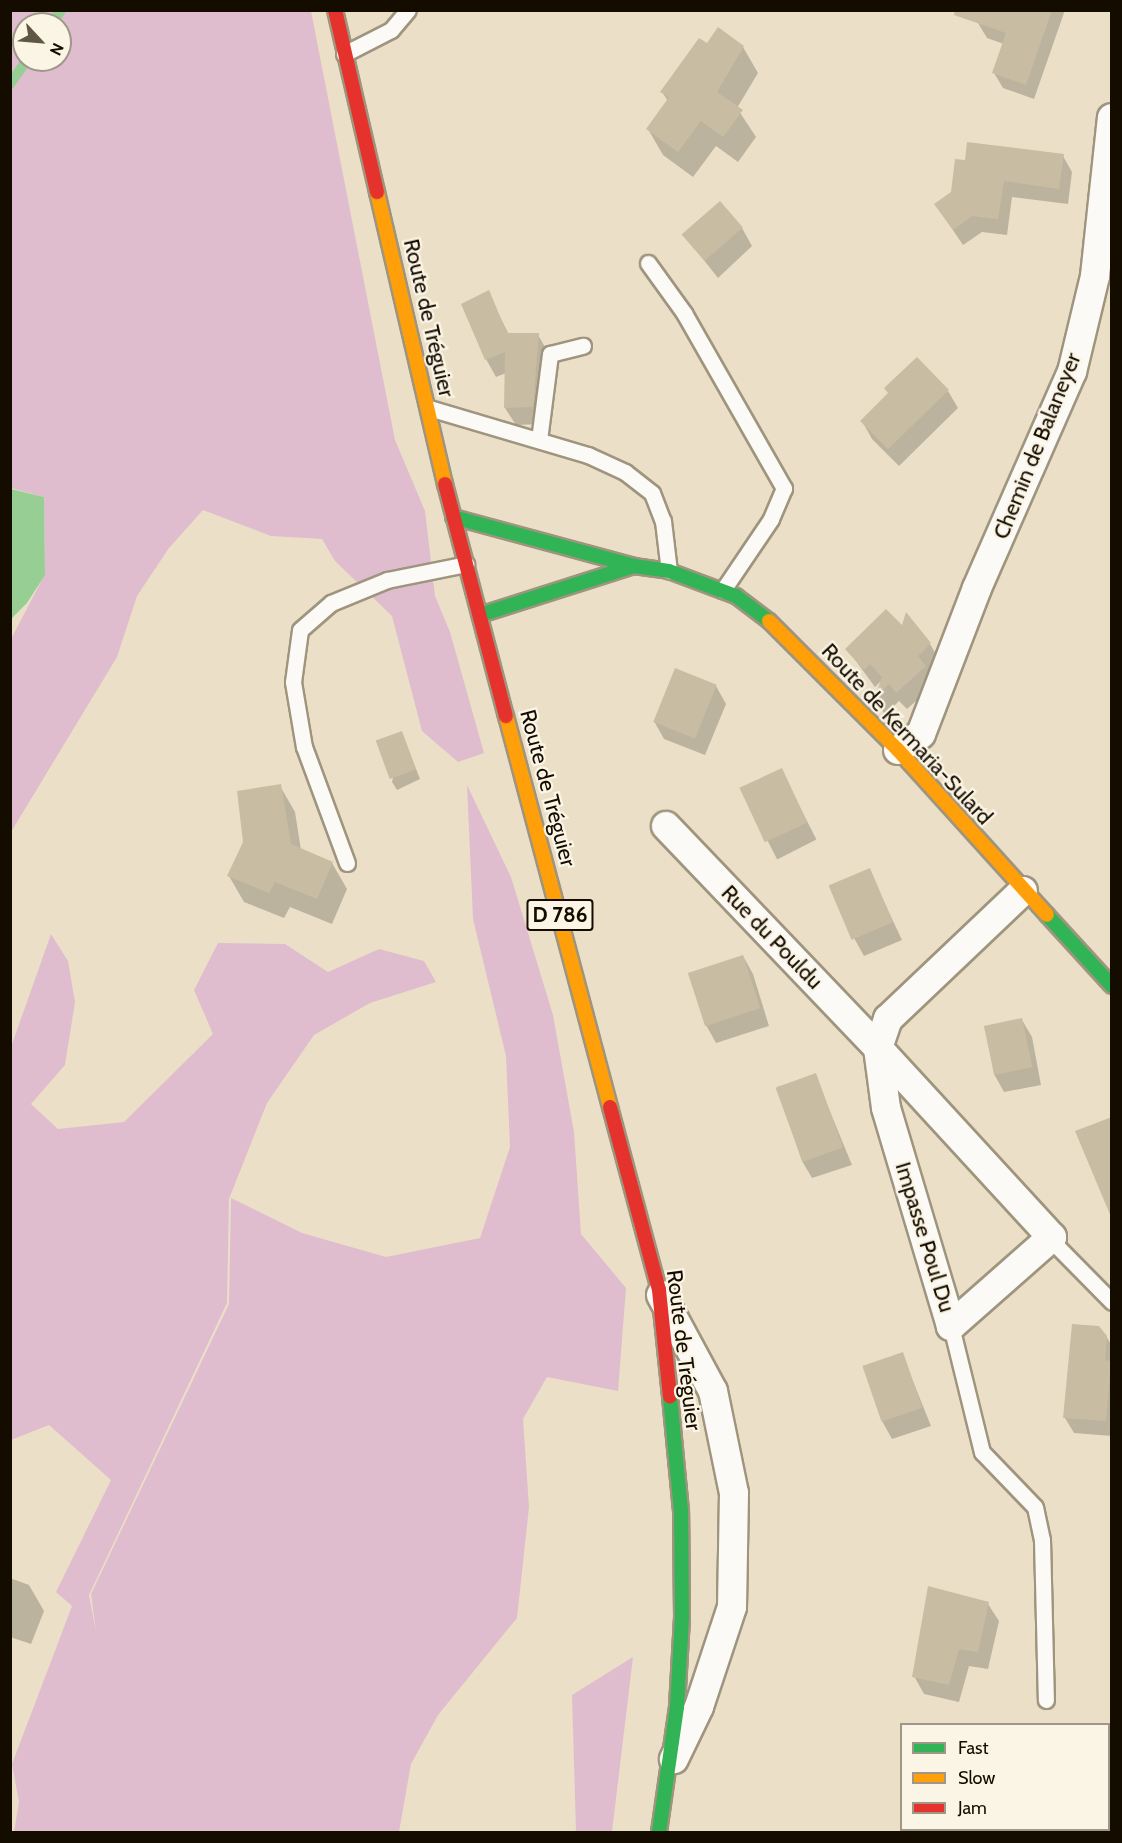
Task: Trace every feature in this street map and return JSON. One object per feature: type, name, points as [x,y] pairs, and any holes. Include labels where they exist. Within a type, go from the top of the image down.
[{"type":"main road","name":"Route de Tréguier","points":[[335,10],[453,518],[659,1290],[681,1511],[682,1617],[669,1769],[659,1833]]},
{"type":"main road","name":"Route de Kermaria-Sulard","points":[[453,518],[634,566],[669,571],[723,590],[771,622],[898,750],[1023,891],[1112,986]]},
{"type":"main road","points":[[480,615],[634,566]]},
{"type":"street","name":"Chemin de Balaneyer","points":[[898,750],[921,734],[977,588],[1072,372],[1095,276],[1112,118]]},
{"type":"street","name":"Rue du Pouldu","points":[[666,826],[878,1048]]},
{"type":"street","name":"Impasse Poul Du","points":[[1023,891],[888,1019],[878,1048],[886,1108],[951,1326],[1050,1239]]},
{"type":"street","points":[[878,1048],[1050,1239]]},
{"type":"street","points":[[659,1290],[713,1390],[734,1493],[732,1607],[699,1707],[669,1769]]},
{"type":"lane","points":[[344,54],[391,30],[408,10]]},
{"type":"lane","points":[[648,263],[684,313],[784,488],[771,519],[723,590]]},
{"type":"lane","points":[[539,440],[550,354],[584,346]]},
{"type":"lane","points":[[429,408],[539,440],[625,472],[652,493],[663,521],[669,571]]},
{"type":"lane","points":[[347,863],[304,747],[293,682],[300,630],[330,603],[387,580],[466,564]]},
{"type":"lane","points":[[1050,1239],[1112,1302]]},
{"type":"lane","points":[[951,1326],[982,1452],[1035,1507],[1042,1540],[1046,1701]]},
{"type":"shaded area","points":[[11,11],[311,11],[395,440],[425,511],[435,596],[450,632],[484,753],[458,762],[422,731],[392,616],[335,561],[322,539],[271,536],[203,510],[169,548],[137,596],[117,657],[11,832],[11,639],[45,574],[44,497],[11,488]]},
{"type":"shaded area","points":[[11,489],[44,497],[45,575],[27,603],[11,619]]},
{"type":"shaded area","points":[[467,785],[511,877],[553,1015],[574,1132],[581,1234],[626,1288],[618,1391],[547,1377],[523,1419],[529,1507],[517,1618],[438,1715],[411,1764],[399,1832],[14,1832],[19,1802],[12,1764],[72,1606],[56,1592],[111,1480],[49,1425],[11,1440],[11,1047],[51,934],[68,961],[75,1002],[65,1065],[31,1104],[58,1129],[124,1122],[213,1034],[194,990],[218,943],[285,944],[328,972],[379,949],[424,961],[436,982],[370,1003],[314,1035],[267,1103],[229,1199],[227,1303],[89,1595],[96,1632],[91,1594],[229,1304],[231,1198],[302,1233],[386,1257],[480,1238],[510,1147],[506,1056],[473,919]]},
{"type":"shaded area","points":[[633,1657],[612,1832],[576,1832],[572,1695]]},
{"type":"building","points":[[955,10],[1052,10],[1026,85],[992,73],[1006,33],[954,15]]},
{"type":"building","points":[[718,27],[744,46],[717,92],[743,110],[723,137],[701,121],[678,152],[646,129],[669,97],[660,92],[699,38],[707,43]]},
{"type":"building","points":[[967,142],[1064,154],[1059,189],[1004,181],[998,219],[972,216],[953,230],[934,204],[951,192],[955,159],[965,160]]},
{"type":"building","points":[[720,201],[743,227],[704,261],[682,234]]},
{"type":"building","points":[[489,290],[507,333],[539,333],[533,407],[504,408],[505,352],[485,360],[461,304]]},
{"type":"building","points":[[917,357],[949,390],[888,449],[860,421],[888,393],[884,388]]},
{"type":"building","points":[[886,609],[902,625],[906,612],[931,643],[918,656],[926,666],[896,693],[889,684],[874,699],[882,677],[870,664],[864,670],[845,649]]},
{"type":"building","points":[[675,668],[717,685],[695,739],[653,722]]},
{"type":"building","points":[[402,731],[416,770],[390,779],[376,741]]},
{"type":"building","points":[[782,768],[807,822],[765,842],[739,788]]},
{"type":"building","points":[[281,784],[291,844],[333,862],[317,899],[275,882],[269,893],[227,876],[243,842],[237,791]]},
{"type":"building","points":[[870,868],[893,922],[852,940],[829,886]]},
{"type":"building","points":[[743,955],[760,1008],[705,1026],[688,973]]},
{"type":"building","points":[[1022,1018],[1032,1067],[994,1075],[984,1026]]},
{"type":"building","points":[[816,1073],[843,1147],[803,1162],[776,1088]]},
{"type":"building","points":[[1112,1117],[1112,1217],[1111,1217],[1075,1131]]},
{"type":"building","points":[[1072,1324],[1099,1326],[1107,1336],[1105,1360],[1111,1361],[1106,1421],[1063,1418]]},
{"type":"building","points":[[903,1352],[922,1408],[882,1422],[862,1366]]},
{"type":"building","points":[[928,1586],[989,1602],[978,1652],[959,1649],[949,1685],[912,1677]]},
{"type":"waterway","points":[[10,84],[18,72]]},
{"type":"traffic: fast","points":[[453,517],[634,566],[669,571],[736,596],[769,621]]},
{"type":"traffic: fast","points":[[480,615],[634,566]]},
{"type":"traffic: fast","points":[[1047,915],[1112,986]]},
{"type":"traffic: fast","points":[[659,1832],[677,1707],[682,1617],[681,1511],[670,1396]]},
{"type":"traffic: slow","points":[[377,192],[445,484]]},
{"type":"traffic: slow","points":[[769,621],[898,750],[1047,915]]},
{"type":"traffic: slow","points":[[506,716],[610,1107]]},
{"type":"traffic: jam","points":[[335,10],[377,192]]},
{"type":"traffic: jam","points":[[445,484],[506,716]]},
{"type":"traffic: jam","points":[[610,1107],[659,1290],[670,1396]]}]
